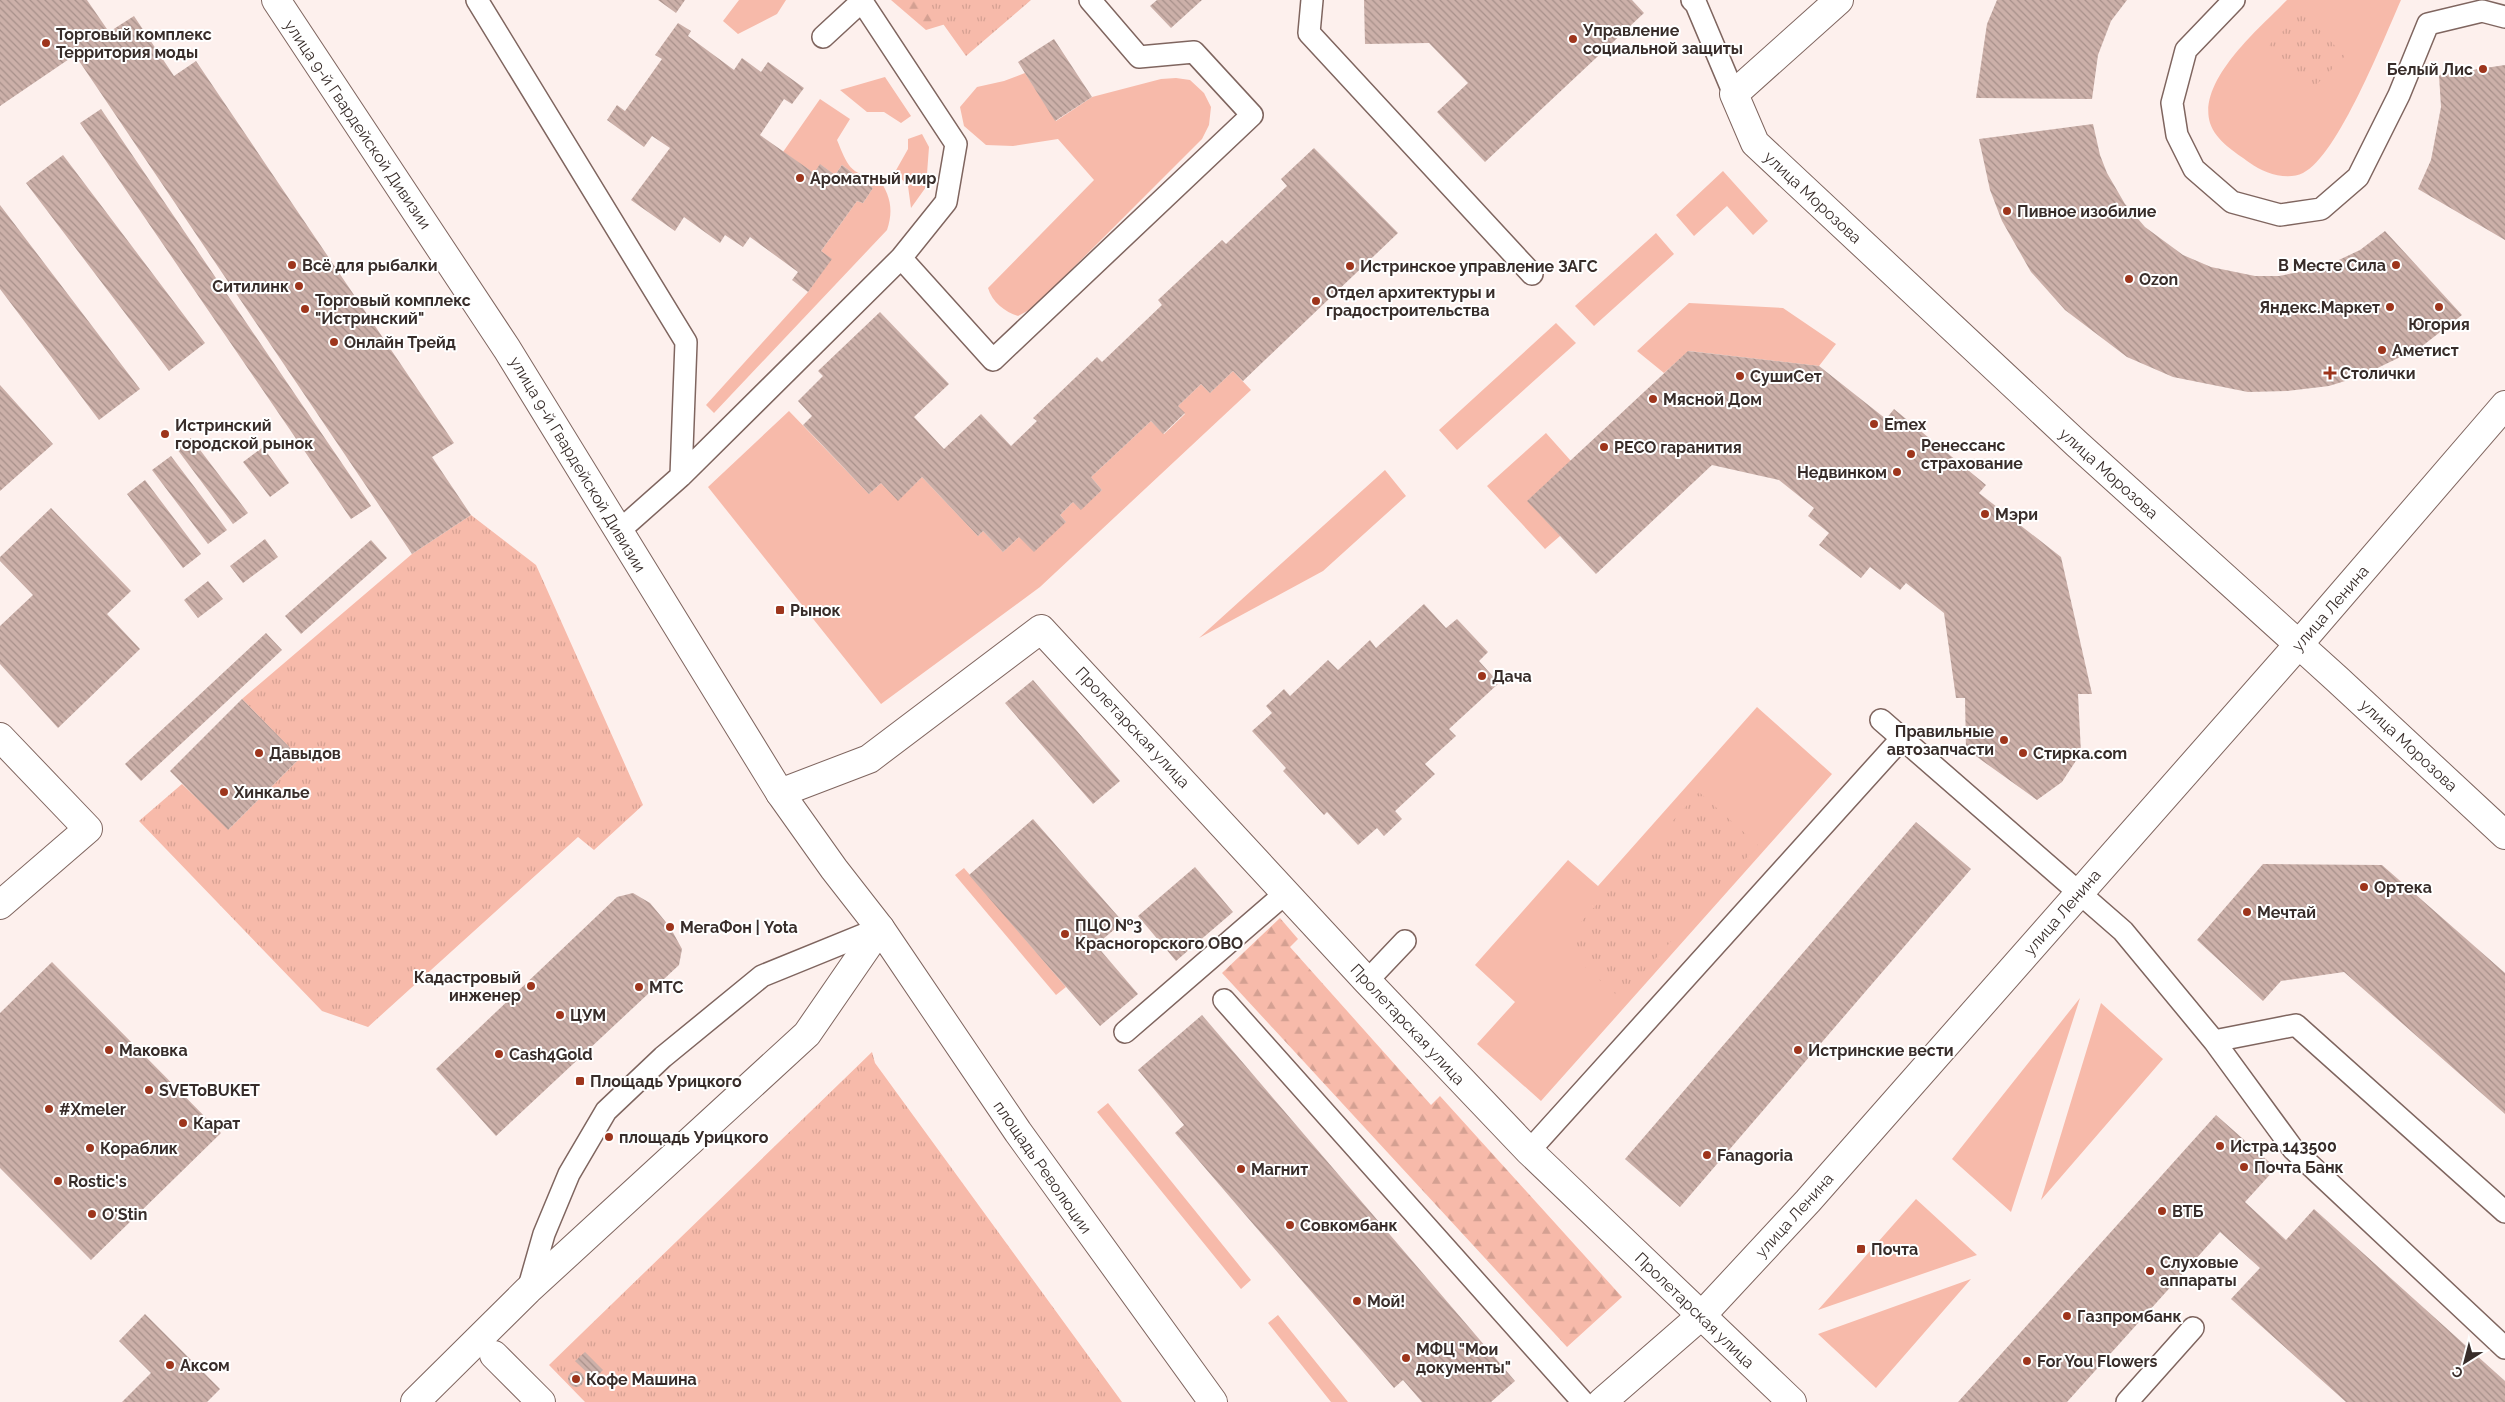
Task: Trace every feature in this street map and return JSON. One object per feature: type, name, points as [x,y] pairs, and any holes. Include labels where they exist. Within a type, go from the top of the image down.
[{"type":"street","name":"улица 9-й Гвардейской Дивизии","points":[[276,0],[508,349],[780,793],[834,869],[880,928]]},
{"type":"street","points":[[1734,94],[1839,0]]},
{"type":"street","name":"улица Морозова","points":[[1734,94],[1755,143],[2077,444],[2505,835]]},
{"type":"street","name":"улица Ленина","points":[[1602,1402],[1702,1315],[1808,1201],[2505,406]]},
{"type":"street","name":"Пролетарская улица","points":[[780,793],[869,759],[1042,629],[1287,892],[1367,981],[1529,1151],[1792,1402]]},
{"type":"street","points":[[0,737],[88,829],[0,905]]},
{"type":"street","points":[[415,1402],[487,1347],[528,1290],[807,1034],[880,928]]},
{"type":"street","name":"площадь Революции","points":[[880,928],[1018,1132],[1212,1402]]},
{"type":"street","points":[[487,1347],[541,1402]]},
{"type":"lane","points":[[477,0],[686,342],[681,476]]},
{"type":"lane","points":[[619,531],[681,476],[901,258],[946,202],[956,144],[862,0],[823,37]]},
{"type":"lane","points":[[901,258],[993,360],[1252,115],[1194,52],[1139,57],[1090,0]]},
{"type":"lane","points":[[1312,0],[1309,33],[1532,274]]},
{"type":"lane","points":[[1692,0],[1696,4],[1734,94]]},
{"type":"lane","points":[[2234,0],[2186,50],[2172,103],[2177,135],[2194,168],[2232,202],[2280,215],[2321,209],[2358,177],[2399,96],[2428,24],[2482,11],[2505,18]]},
{"type":"lane","points":[[1881,720],[2123,931],[2214,1041],[2293,1149],[2505,1348]]},
{"type":"lane","points":[[1529,1151],[1902,738]]},
{"type":"lane","points":[[1125,1032],[1287,892]]},
{"type":"lane","points":[[528,1290],[544,1234],[569,1174],[606,1111],[664,1057],[762,976],[880,928]]},
{"type":"lane","points":[[1367,981],[1405,941]]},
{"type":"lane","points":[[1224,1000],[1583,1402]]},
{"type":"lane","points":[[2214,1041],[2296,1024],[2505,1212]]},
{"type":"lane","points":[[2127,1402],[2193,1328]]},
{"type":"green space","points":[[739,0],[786,0],[777,14],[738,34],[723,21]]},
{"type":"green space","points":[[891,0],[1001,0],[972,16],[926,30]]},
{"type":"green space","points":[[926,0],[1031,0],[966,56]]},
{"type":"green space","points":[[2287,0],[2401,0],[2359,94],[2331,144],[2317,162],[2303,173],[2283,176],[2262,170],[2227,146],[2217,135],[2210,123],[2209,106],[2213,89],[2222,72],[2248,39]]},
{"type":"green space","points":[[2302,12],[2345,56],[2313,88],[2269,45]]},
{"type":"green space","points":[[1025,73],[1056,121],[1092,97],[1161,79],[1176,78],[1190,80],[1204,93],[1211,107],[1209,125],[1202,139],[1033,308],[1018,316],[1000,306],[988,288],[1094,180],[1058,139],[1013,146],[986,145],[964,126],[960,107],[977,87],[1004,81]]},
{"type":"green space","points":[[885,77],[911,116],[901,123],[884,112],[867,112],[840,90]]},
{"type":"green space","points":[[820,99],[850,119],[837,140],[847,162],[855,171],[878,177],[882,184],[890,202],[887,230],[714,413],[706,405],[808,292],[831,259],[821,251],[857,201],[863,203],[873,188],[842,165],[835,175],[821,165],[814,173],[783,152]]},
{"type":"green space","points":[[922,134],[929,147],[926,187],[911,208],[908,186],[895,172],[908,149],[908,139]]},
{"type":"green space","points":[[1723,171],[1768,221],[1753,235],[1727,206],[1694,236],[1676,215]]},
{"type":"green space","points":[[1656,233],[1674,254],[1594,326],[1575,306]]},
{"type":"green space","points":[[1689,303],[1783,308],[1836,344],[1819,366],[1689,351],[1664,373],[1637,351]]},
{"type":"green space","points":[[1556,323],[1576,343],[1457,450],[1439,430]]},
{"type":"green space","points":[[1233,371],[1251,390],[1040,587],[881,704],[708,487],[789,411],[869,494],[881,483],[898,500],[922,477],[978,536],[983,531],[1003,552],[1019,537],[1066,522],[1060,515],[1073,502],[1081,509],[1102,490],[1091,477],[1151,421],[1164,434],[1185,414],[1178,406],[1201,384],[1210,393]]},
{"type":"green space","points":[[1546,433],[1571,461],[1560,536],[1545,549],[1487,486]]},
{"type":"green space","points":[[1385,470],[1406,496],[1323,571],[1199,638]]},
{"type":"green space","points":[[471,515],[536,565],[643,805],[594,850],[578,837],[368,1027],[322,1011],[139,821],[182,784],[229,829],[300,758],[242,699],[412,554]]},
{"type":"green space","points":[[1757,707],[1832,774],[1541,1101],[1477,1044],[1515,1002],[1475,965],[1568,860],[1598,886]]},
{"type":"green space","points":[[1699,792],[1758,845],[1620,998],[1560,945]]},
{"type":"green space","points":[[964,868],[1066,987],[1056,995],[955,875]]},
{"type":"green space","points":[[1280,918],[1298,939],[1290,947],[1431,1105],[1440,1096],[1622,1297],[1567,1347],[1222,973]]},
{"type":"green space","points":[[2080,998],[2011,1212],[1952,1159]]},
{"type":"green space","points":[[2101,1003],[2163,1059],[2041,1200]]},
{"type":"green space","points":[[872,1052],[875,1063],[1122,1402],[585,1402],[549,1365]]},
{"type":"green space","points":[[1108,1103],[1251,1280],[1241,1289],[1097,1112]]},
{"type":"green space","points":[[1916,1199],[1977,1255],[1818,1310]]},
{"type":"green space","points":[[1971,1279],[1876,1388],[1818,1334]]},
{"type":"green space","points":[[1278,1315],[1348,1402],[1331,1402],[1268,1323]]},
{"type":"building","name":"Торговый комплекс \"Истринский\"","points":[[0,0],[87,0],[109,32],[134,16],[174,76],[196,61],[454,443],[432,457],[471,515],[412,554],[75,55],[0,106]]},
{"type":"building","points":[[658,0],[685,0],[676,13]]},
{"type":"building","points":[[1157,0],[1202,0],[1171,28],[1150,6]]},
{"type":"building","points":[[1364,0],[1632,0],[1644,13],[1485,162],[1437,112],[1468,83],[1429,43],[1365,44]]},
{"type":"building","points":[[1997,0],[2127,0],[2111,21],[2098,55],[2092,99],[1976,98],[1987,24]]},
{"type":"building","points":[[678,23],[691,31],[688,36],[734,70],[742,58],[761,72],[768,62],[804,88],[792,104],[784,99],[760,135],[814,173],[820,164],[835,175],[842,165],[873,188],[863,203],[857,201],[821,251],[832,259],[808,292],[792,280],[798,272],[750,237],[743,247],[725,235],[720,243],[684,217],[675,231],[631,200],[670,148],[652,136],[644,147],[607,120],[617,105],[625,111],[662,59],[655,55]]},
{"type":"building","points":[[1054,39],[1092,97],[1055,121],[1018,62]]},
{"type":"building","points":[[2505,65],[2505,240],[2418,189],[2431,160],[2441,107],[2439,75]]},
{"type":"building","points":[[101,109],[371,506],[351,519],[80,123]]},
{"type":"building","points":[[2093,124],[2100,155],[2107,173],[2125,204],[2145,227],[2183,255],[2211,267],[2255,276],[2279,276],[2324,267],[2360,250],[2385,231],[2462,315],[2421,347],[2361,376],[2329,386],[2287,391],[2248,392],[2173,377],[2127,357],[2065,310],[2031,272],[2002,221],[1990,190],[1979,139]]},
{"type":"building","points":[[1314,148],[1398,233],[1243,381],[1233,371],[1210,393],[1201,384],[1178,406],[1185,413],[1163,434],[1151,421],[1091,477],[1102,490],[1081,510],[1073,502],[1060,515],[1066,522],[1034,552],[1019,537],[1003,552],[983,531],[978,536],[922,477],[898,501],[881,483],[869,494],[803,425],[812,416],[798,401],[823,376],[818,371],[880,312],[949,384],[914,417],[944,449],[981,414],[1011,446],[1037,421],[1033,418],[1097,357],[1102,362],[1162,305],[1158,300],[1222,240],[1226,244],[1287,186],[1281,179]]},
{"type":"building","points":[[63,155],[205,343],[169,371],[26,183]]},
{"type":"building","points":[[0,205],[140,389],[99,420],[0,289]]},
{"type":"building","points":[[1688,351],[1819,366],[1886,419],[1894,409],[1986,485],[1979,493],[2061,557],[2092,694],[2078,694],[2081,753],[2062,782],[2037,800],[1966,749],[1965,698],[1956,698],[1944,613],[1906,583],[1900,590],[1870,567],[1861,578],[1819,545],[1829,533],[1808,516],[1814,508],[1779,480],[1712,465],[1596,574],[1527,501]]},
{"type":"building","points":[[0,385],[53,444],[0,491]]},
{"type":"building","points":[[191,438],[248,513],[233,524],[177,449]]},
{"type":"building","points":[[263,447],[289,483],[270,497],[243,462]]},
{"type":"building","points":[[171,456],[227,530],[208,544],[152,470]]},
{"type":"building","points":[[145,480],[201,554],[183,568],[127,494]]},
{"type":"building","points":[[51,508],[131,591],[107,614],[140,649],[58,728],[0,664],[0,626],[33,595],[0,561],[0,557]]},
{"type":"building","points":[[265,539],[278,557],[243,583],[230,566]]},
{"type":"building","points":[[371,540],[387,558],[301,634],[285,616]]},
{"type":"building","points":[[208,581],[223,599],[198,618],[184,600]]},
{"type":"building","points":[[1424,604],[1446,628],[1457,619],[1488,652],[1479,661],[1499,683],[1449,729],[1456,736],[1425,764],[1435,774],[1395,811],[1402,819],[1384,836],[1377,828],[1358,845],[1327,812],[1324,815],[1283,771],[1286,768],[1252,731],[1272,713],[1266,706],[1284,689],[1290,696],[1328,660],[1338,670],[1370,640],[1376,648]]},
{"type":"building","points":[[266,633],[282,650],[141,781],[125,764]]},
{"type":"building","points":[[1033,680],[1120,781],[1093,804],[1005,703]]},
{"type":"building","points":[[242,699],[300,758],[228,830],[170,771]]},
{"type":"building","name":"ПЦО №3 Красногорского ОВО","points":[[1033,819],[1123,922],[1096,945],[1138,994],[1100,1026],[969,875]]},
{"type":"building","points":[[1916,822],[1971,869],[1680,1207],[1625,1159]]},
{"type":"building","points":[[2263,864],[2382,865],[2505,973],[2505,1114],[2344,972],[2281,981],[2263,1001],[2197,940]]},
{"type":"building","points":[[1195,867],[1233,912],[1176,961],[1138,916]]},
{"type":"building","name":"ЦУМ","points":[[633,893],[650,903],[670,927],[682,949],[679,965],[496,1136],[436,1069],[617,897]]},
{"type":"building","points":[[52,962],[221,1133],[91,1260],[0,1168],[0,1013]]},
{"type":"building","points":[[1202,1015],[1515,1381],[1491,1402],[1422,1402],[1403,1380],[1394,1388],[1175,1133],[1184,1125],[1138,1070]]},
{"type":"building","points":[[2216,1115],[2276,1168],[2245,1202],[2286,1240],[2314,1209],[2505,1381],[2505,1402],[2346,1402],[2231,1299],[2260,1268],[2220,1232],[2067,1402],[1958,1402]]},
{"type":"building","points":[[145,1314],[220,1389],[207,1402],[122,1402],[151,1373],[119,1341]]},
{"type":"building","points":[[585,1352],[603,1370],[594,1379],[575,1361]]},
{"type":"building","name":"Кофе Машина","points":[[576,1371],[584,1379],[576,1387],[568,1379]]},
{"type":"place","name":"Управление социальной защиты","points":[[1573,39]]},
{"type":"place","name":"Торговый комплекс Территория моды","points":[[46,43]]},
{"type":"place","name":"Белый Лис","points":[[2483,69]]},
{"type":"place","name":"Ароматный мир","points":[[800,178]]},
{"type":"place","name":"Пивное изобилие","points":[[2007,211]]},
{"type":"place","name":"Всё для рыбалки","points":[[292,265]]},
{"type":"place","name":"В Месте Сила","points":[[2396,265]]},
{"type":"place","name":"Истринское управление ЗАГС","points":[[1350,266]]},
{"type":"place","name":"Ozon","points":[[2129,279]]},
{"type":"place","name":"Ситилинк","points":[[299,286]]},
{"type":"place","name":"Отдел архитектуры и градостроительства","points":[[1316,301]]},
{"type":"place","name":"Яндекс.Маркет","points":[[2390,307]]},
{"type":"place","name":"Югория","points":[[2439,307]]},
{"type":"place","name":"Торговый комплекс \"Истринский\"","points":[[305,309]]},
{"type":"place","name":"Онлайн Трейд","points":[[334,342]]},
{"type":"place","name":"Аметист","points":[[2382,350]]},
{"type":"place","name":"Столички","points":[[2330,373]]},
{"type":"place","name":"СушиСет","points":[[1740,376]]},
{"type":"place","name":"Мясной Дом","points":[[1653,399]]},
{"type":"place","name":"Emex","points":[[1874,424]]},
{"type":"place","name":"Истринский городской рынок","points":[[165,434]]},
{"type":"place","name":"РЕСО гаранития","points":[[1604,447]]},
{"type":"place","name":"Ренессанс страхование","points":[[1911,454]]},
{"type":"place","name":"Недвинком","points":[[1897,472]]},
{"type":"place","name":"Мэри","points":[[1985,514]]},
{"type":"place","name":"Рынок","points":[[780,610]]},
{"type":"place","name":"Дача","points":[[1482,676]]},
{"type":"place","name":"Правильные автозапчасти","points":[[2004,740]]},
{"type":"place","name":"Давыдов","points":[[259,753]]},
{"type":"place","name":"Стирка.com","points":[[2023,753]]},
{"type":"place","name":"Хинкалье","points":[[224,792]]},
{"type":"place","name":"Ортека","points":[[2364,887]]},
{"type":"place","name":"Мечтай","points":[[2247,912]]},
{"type":"place","name":"МегаФон | Yota","points":[[670,927]]},
{"type":"place","name":"ПЦО №3 Красногорского ОВО","points":[[1065,934]]},
{"type":"place","name":"Кадастровый инженер","points":[[531,986]]},
{"type":"place","name":"МТС","points":[[639,987]]},
{"type":"place","name":"ЦУМ","points":[[560,1015]]},
{"type":"place","name":"Маковка","points":[[109,1050]]},
{"type":"place","name":"Истринские вести","points":[[1798,1050]]},
{"type":"place","name":"Cash4Gold","points":[[499,1054]]},
{"type":"place","name":"Площадь Урицкого","points":[[580,1081]]},
{"type":"place","name":"SVEToBUKET","points":[[149,1090]]},
{"type":"place","name":"#Xmeler","points":[[49,1109]]},
{"type":"place","name":"Карат","points":[[183,1123]]},
{"type":"place","name":"площадь Урицкого","points":[[609,1137]]},
{"type":"place","name":"Истра 143500","points":[[2220,1146]]},
{"type":"place","name":"Кораблик","points":[[90,1148]]},
{"type":"place","name":"Fanagoria","points":[[1707,1155]]},
{"type":"place","name":"Почта Банк","points":[[2244,1167]]},
{"type":"place","name":"Магнит","points":[[1241,1169]]},
{"type":"place","name":"Rostic's","points":[[58,1181]]},
{"type":"place","name":"ВТБ","points":[[2162,1211]]},
{"type":"place","name":"O'Stin","points":[[92,1214]]},
{"type":"place","name":"Совкомбанк","points":[[1290,1225]]},
{"type":"place","name":"Почта","points":[[1861,1249]]},
{"type":"place","name":"Слуховые аппараты","points":[[2150,1271]]},
{"type":"place","name":"Мой!","points":[[1357,1301]]},
{"type":"place","name":"Газпромбанк","points":[[2067,1316]]},
{"type":"place","name":"МФЦ \"Мои документы\"","points":[[1406,1358]]},
{"type":"place","name":"For You Flowers","points":[[2027,1361]]},
{"type":"place","name":"Аксом","points":[[170,1365]]},
{"type":"place","name":"Кофе Машина","points":[[576,1379]]}]
